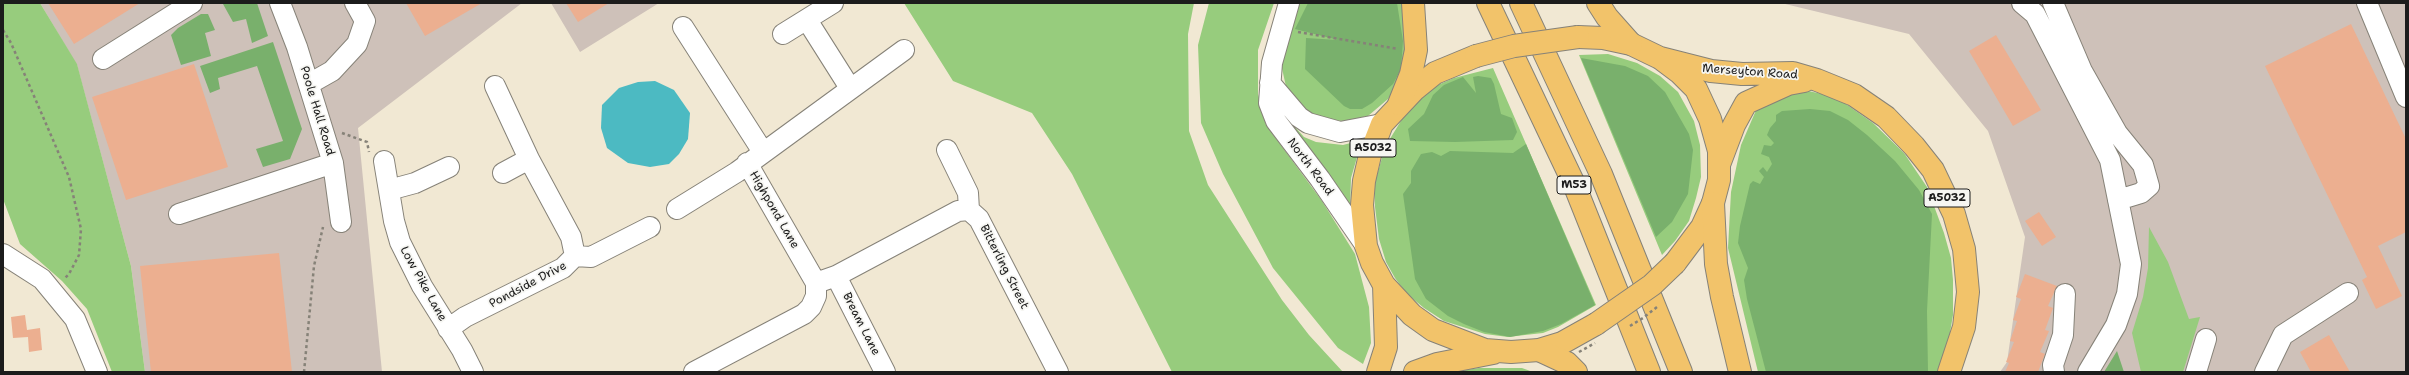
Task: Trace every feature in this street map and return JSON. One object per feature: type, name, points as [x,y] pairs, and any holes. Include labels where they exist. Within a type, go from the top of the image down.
[{"type":"main road","points":[[1399,104],[1411,74],[1416,50],[1413,3]]},
{"type":"main road","name":"M53","points":[[1488,3],[1574,184],[1649,372]]},
{"type":"main road","name":"M53","points":[[1521,3],[1601,174],[1681,372]]},
{"type":"main road","points":[[1598,3],[1607,17],[1631,44]]},
{"type":"main road","name":"A5032","points":[[1578,37],[1603,38],[1631,44],[1660,58],[1680,73],[1696,89],[1710,119],[1719,150],[1719,180],[1713,203],[1702,227],[1675,263],[1652,285],[1596,324],[1562,343],[1539,350],[1496,352],[1459,341],[1433,330],[1412,315],[1384,285],[1366,246],[1362,205],[1364,181],[1370,155],[1382,124],[1399,104],[1435,73],[1476,56],[1514,46],[1578,37]]},
{"type":"main road","name":"Merseyton Road","points":[[1660,58],[1711,71],[1742,74],[1793,74],[1817,80],[1854,95],[1886,117],[1933,170],[1954,214],[1964,249],[1968,292],[1964,328],[1949,372]]},
{"type":"main road","name":"Merseyton Road","points":[[1719,166],[1734,125],[1746,103],[1788,84],[1817,80]]},
{"type":"main road","points":[[1713,203],[1716,264],[1722,297],[1740,372]]},
{"type":"main road","points":[[1380,367],[1386,347],[1387,331],[1384,285]]},
{"type":"main road","points":[[1539,350],[1566,363],[1576,372]]},
{"type":"main road","points":[[1415,372],[1437,364],[1496,352]]},
{"type":"street","points":[[103,59],[192,3]]},
{"type":"street","name":"Poole Hall Road","points":[[280,3],[309,84],[333,163],[333,223]]},
{"type":"street","points":[[309,84],[332,71],[357,44],[365,21],[355,3]]},
{"type":"street","points":[[783,34],[833,3]]},
{"type":"street","name":"North Road","points":[[1289,3],[1272,62],[1269,104],[1276,121],[1320,179],[1366,246]]},
{"type":"street","points":[[2022,3],[2035,14],[2106,153],[2132,264],[2127,294],[2116,325],[2088,372]]},
{"type":"street","points":[[2053,3],[2082,71],[2117,133],[2143,164],[2149,186],[2141,192],[2118,200]]},
{"type":"street","points":[[2368,3],[2406,97]]},
{"type":"street","points":[[807,20],[850,88]]},
{"type":"street","points":[[683,27],[763,152]]},
{"type":"street","name":"Highpond Lane","points":[[816,283],[747,163],[904,50]]},
{"type":"street","name":"North Road","points":[[1270,83],[1299,117],[1308,123],[1340,132],[1382,124]]},
{"type":"street","name":"Pondside Drive","points":[[448,329],[465,317],[563,268],[575,256],[571,237],[529,159],[495,86]]},
{"type":"street","points":[[694,372],[804,314],[811,307],[816,296],[816,283],[836,276],[958,210],[969,210],[968,193],[947,150]]},
{"type":"street","points":[[503,173],[529,159]]},
{"type":"street","points":[[179,214],[333,163]]},
{"type":"street","points":[[677,209],[747,163]]},
{"type":"street","name":"Low Pike Lane","points":[[385,164],[394,221],[400,242],[422,286],[473,372]]},
{"type":"street","points":[[389,190],[415,183],[449,167]]},
{"type":"street","name":"Bitterling Street","points":[[969,210],[979,219],[1058,372]]},
{"type":"street","points":[[575,256],[591,257],[650,227]]},
{"type":"street","points":[[3,254],[42,279],[75,319],[97,372]]},
{"type":"street","name":"Bream Lane","points":[[836,276],[885,372]]},
{"type":"street","points":[[2265,372],[2283,335],[2348,293]]},
{"type":"street","points":[[2054,372],[2053,365],[2063,335],[2065,294]]},
{"type":"street","points":[[2196,372],[2206,339]]},
{"type":"path","points":[[1283,27],[1312,35],[1400,50],[1416,50]]},
{"type":"path","points":[[3,30],[14,49],[69,177],[81,229],[79,254],[69,274],[51,291]]},
{"type":"path","points":[[321,125],[368,142],[371,168],[385,164]]},
{"type":"path","points":[[304,372],[314,266],[333,223]]},
{"type":"shaded area","points":[[40,3],[522,3],[358,128],[382,372],[145,372],[131,266],[77,65]]},
{"type":"shaded area","points":[[551,3],[659,3],[580,52]]},
{"type":"shaded area","points":[[1781,3],[2406,3],[2406,372],[2000,372],[2007,362],[2025,237],[1988,131],[1909,34]]},
{"type":"green space","points":[[3,3],[40,3],[77,64],[131,266],[145,372],[112,372],[87,309],[62,281],[20,244],[3,199]]},
{"type":"green space","points":[[257,3],[268,36],[252,43],[246,19],[233,22],[223,4]]},
{"type":"green space","points":[[904,3],[1194,3],[1188,34],[1189,131],[1208,185],[1282,300],[1309,335],[1343,372],[1172,372],[1072,174],[1032,113],[953,81]]},
{"type":"green space","points":[[1209,3],[1274,3],[1258,50],[1258,94],[1266,125],[1322,201],[1355,254],[1369,307],[1371,343],[1363,364],[1338,348],[1273,268],[1223,174],[1201,123],[1198,45]]},
{"type":"green space","points":[[1298,3],[1402,3],[1410,44],[1395,87],[1388,99],[1368,116],[1345,121],[1324,120],[1305,111],[1287,91],[1281,64]]},
{"type":"green space","points":[[1308,3],[1397,3],[1403,41],[1401,69],[1393,84],[1372,103],[1362,109],[1350,109],[1344,106],[1305,69],[1306,38],[1338,40],[1295,29]]},
{"type":"green space","points":[[201,14],[208,14],[215,30],[205,33],[211,56],[181,65],[171,35],[178,28]]},
{"type":"green space","points":[[273,42],[302,129],[290,159],[263,167],[256,149],[283,141],[257,66],[218,78],[220,89],[210,93],[200,66]]},
{"type":"green space","points":[[1608,54],[1637,63],[1660,76],[1678,92],[1694,121],[1700,145],[1701,177],[1696,198],[1689,221],[1675,241],[1662,255],[1579,55]]},
{"type":"green space","points":[[1581,58],[1625,66],[1648,76],[1665,92],[1689,134],[1693,150],[1688,194],[1672,222],[1656,237]]},
{"type":"green space","points":[[1493,68],[1596,305],[1558,327],[1543,333],[1508,337],[1485,334],[1444,321],[1424,308],[1406,293],[1386,262],[1379,239],[1374,186],[1385,147],[1407,111],[1433,87],[1454,78]]},
{"type":"green space","points":[[1478,76],[1491,78],[1494,84],[1501,114],[1512,118],[1517,132],[1513,140],[1455,142],[1410,141],[1408,129],[1424,114],[1433,95],[1444,85],[1463,77],[1476,93],[1473,77]]},
{"type":"green space","points":[[1804,90],[1822,94],[1843,102],[1873,123],[1904,153],[1927,187],[1944,233],[1951,258],[1953,280],[1953,315],[1947,350],[1939,372],[1758,372],[1728,248],[1731,192],[1741,145],[1757,108],[1766,99]]},
{"type":"green space","points":[[1810,109],[1830,111],[1848,120],[1867,135],[1895,161],[1919,190],[1932,214],[1927,311],[1928,372],[1766,372],[1747,299],[1744,280],[1748,268],[1738,243],[1740,226],[1750,184],[1753,181],[1760,184],[1764,177],[1759,171],[1763,167],[1767,172],[1772,164],[1769,157],[1761,154],[1764,145],[1771,146],[1774,143],[1767,135],[1770,128],[1776,121],[1776,115],[1782,111]]},
{"type":"green space","points":[[1295,127],[1304,137],[1316,142],[1343,145],[1362,140],[1351,178],[1350,210],[1288,131]]},
{"type":"green space","points":[[1526,144],[1595,305],[1561,324],[1543,331],[1510,337],[1484,332],[1464,324],[1448,316],[1426,299],[1415,279],[1403,194],[1411,183],[1411,171],[1421,154],[1432,152],[1441,156],[1450,151],[1513,153]]},
{"type":"green space","points":[[2149,227],[2168,262],[2189,319],[2200,317],[2183,372],[2141,372],[2132,333],[2143,297],[2148,268]]},
{"type":"green space","points":[[2117,351],[2124,372],[2104,372]]},
{"type":"green space","points":[[1479,368],[1522,368],[1533,372],[1452,372]]},
{"type":"water","points":[[655,81],[674,90],[690,113],[688,139],[679,154],[669,164],[650,167],[628,163],[607,148],[601,128],[602,105],[619,88],[638,82]]},
{"type":"building","points":[[48,3],[140,3],[74,44]]},
{"type":"building","points":[[406,3],[482,3],[425,36]]},
{"type":"building","points":[[566,3],[609,3],[578,22]]},
{"type":"building","points":[[2351,24],[2406,139],[2406,232],[2378,246],[2402,296],[2376,309],[2362,280],[2367,277],[2265,66]]},
{"type":"building","points":[[1996,35],[2041,110],[2013,126],[1969,51]]},
{"type":"building","points":[[194,64],[228,167],[126,200],[92,97]]},
{"type":"building","points":[[2039,212],[2056,237],[2042,246],[2025,221]]},
{"type":"building","points":[[279,253],[292,372],[151,372],[140,266]]},
{"type":"building","points":[[2025,274],[2057,286],[2048,306],[2053,308],[2045,330],[2049,331],[2040,352],[2045,354],[2038,372],[2005,372],[2009,363],[2006,362],[2014,342],[2010,341],[2017,321],[2013,320],[2021,299],[2016,297]]},
{"type":"building","points":[[25,315],[27,330],[40,328],[42,350],[29,352],[28,337],[13,338],[11,317]]},
{"type":"building","points":[[2329,335],[2350,372],[2311,372],[2300,352]]}]
